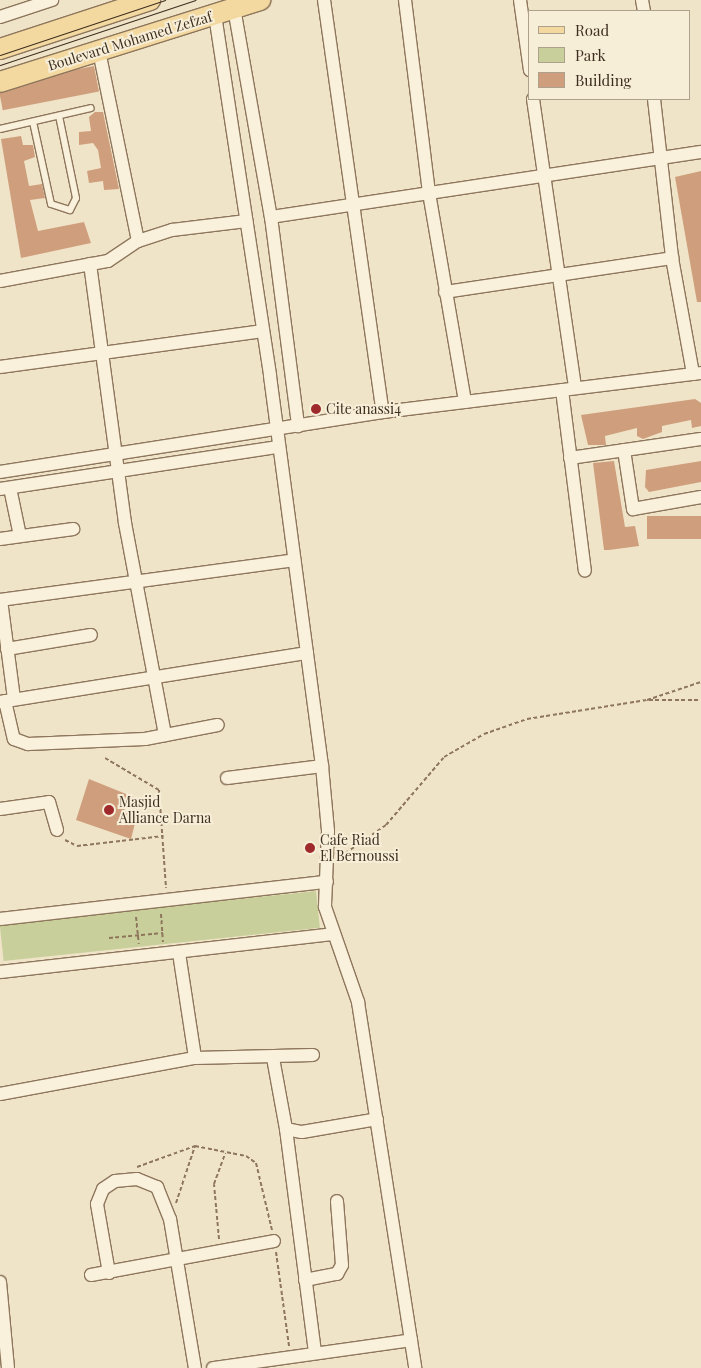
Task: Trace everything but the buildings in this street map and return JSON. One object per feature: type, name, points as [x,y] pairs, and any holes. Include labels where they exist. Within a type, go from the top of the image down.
[{"type":"main road","points":[[0,49],[121,4],[150,0]]},
{"type":"main road","name":"Boulevard Mohamed Zefzaf","points":[[0,82],[260,0]]},
{"type":"street","points":[[0,17],[52,0]]},
{"type":"street","points":[[324,0],[350,204],[383,412]]},
{"type":"street","points":[[405,0],[429,193],[465,402]]},
{"type":"street","points":[[520,0],[528,56]]},
{"type":"street","points":[[234,8],[271,217],[298,426]]},
{"type":"street","points":[[215,15],[277,429],[322,766],[329,863],[325,907],[331,934],[354,984],[377,1119],[415,1368]]},
{"type":"street","points":[[99,51],[138,241]]},
{"type":"street","points":[[533,100],[556,276],[568,389],[570,458],[585,571]]},
{"type":"street","points":[[0,472],[383,412],[697,374],[672,258],[654,100]]},
{"type":"street","points":[[271,217],[701,152]]},
{"type":"street","points":[[0,281],[90,264],[124,254],[138,241],[172,230],[246,221]]},
{"type":"street","points":[[445,292],[672,258]]},
{"type":"street","points":[[90,264],[119,472],[151,678],[164,735]]},
{"type":"street","points":[[0,367],[263,332]]},
{"type":"street","points":[[570,458],[701,439]]},
{"type":"street","points":[[20,536],[5,488],[279,447]]},
{"type":"street","points":[[624,450],[633,509],[701,497]]},
{"type":"street","points":[[0,540],[73,529]]},
{"type":"street","points":[[218,725],[164,735],[19,743],[14,738],[6,701],[7,649],[0,600],[294,560]]},
{"type":"street","points":[[7,649],[91,636]]},
{"type":"street","points":[[6,701],[307,653]]},
{"type":"street","points":[[226,778],[322,766]]},
{"type":"street","points":[[0,809],[50,802],[58,830]]},
{"type":"street","points":[[0,919],[327,882]]},
{"type":"street","points":[[0,972],[331,934]]},
{"type":"street","points":[[179,952],[195,1058]]},
{"type":"street","points":[[0,1094],[195,1058],[273,1058],[313,1055]]},
{"type":"street","points":[[273,1058],[286,1129],[315,1352]]},
{"type":"street","points":[[286,1129],[302,1132],[377,1119]]},
{"type":"street","points":[[109,1273],[97,1204],[104,1189],[115,1181],[137,1179],[157,1187],[170,1219],[178,1259],[194,1368]]},
{"type":"street","points":[[305,1280],[337,1274],[342,1265],[337,1201]]},
{"type":"street","points":[[91,1275],[274,1241]]},
{"type":"street","points":[[0,1282],[8,1368]]},
{"type":"street","points":[[213,1368],[315,1352],[411,1340]]},
{"type":"lane","points":[[0,129],[90,108]]},
{"type":"lane","points":[[33,122],[51,204],[70,210],[76,198],[60,116]]},
{"type":"path","points":[[647,700],[701,682]]},
{"type":"path","points":[[329,863],[386,825],[428,771],[464,744],[528,719],[647,700],[701,700]]},
{"type":"path","points":[[105,758],[156,786],[167,901]]},
{"type":"path","points":[[58,830],[77,846],[162,836]]},
{"type":"path","points":[[161,913],[164,946]]},
{"type":"path","points":[[136,916],[140,949]]},
{"type":"path","points":[[109,938],[163,933]]},
{"type":"path","points":[[170,1219],[196,1146]]},
{"type":"path","points":[[115,1181],[150,1159],[196,1146],[225,1152],[256,1163],[274,1241],[290,1356]]},
{"type":"path","points":[[220,1251],[214,1184],[225,1152]]},
{"type":"green space","points":[[316,891],[320,928],[4,961],[0,924]]},
{"type":"tram line","points":[[0,55],[165,0]]},
{"type":"tram line","points":[[0,65],[195,0]]},
{"type":"place","name":"Cite anassi4","points":[[316,409]]},
{"type":"place","name":"Masjid Alliance Darna","points":[[109,810]]},
{"type":"place","name":"Cafe Riad El Bernoussi","points":[[310,848]]}]
